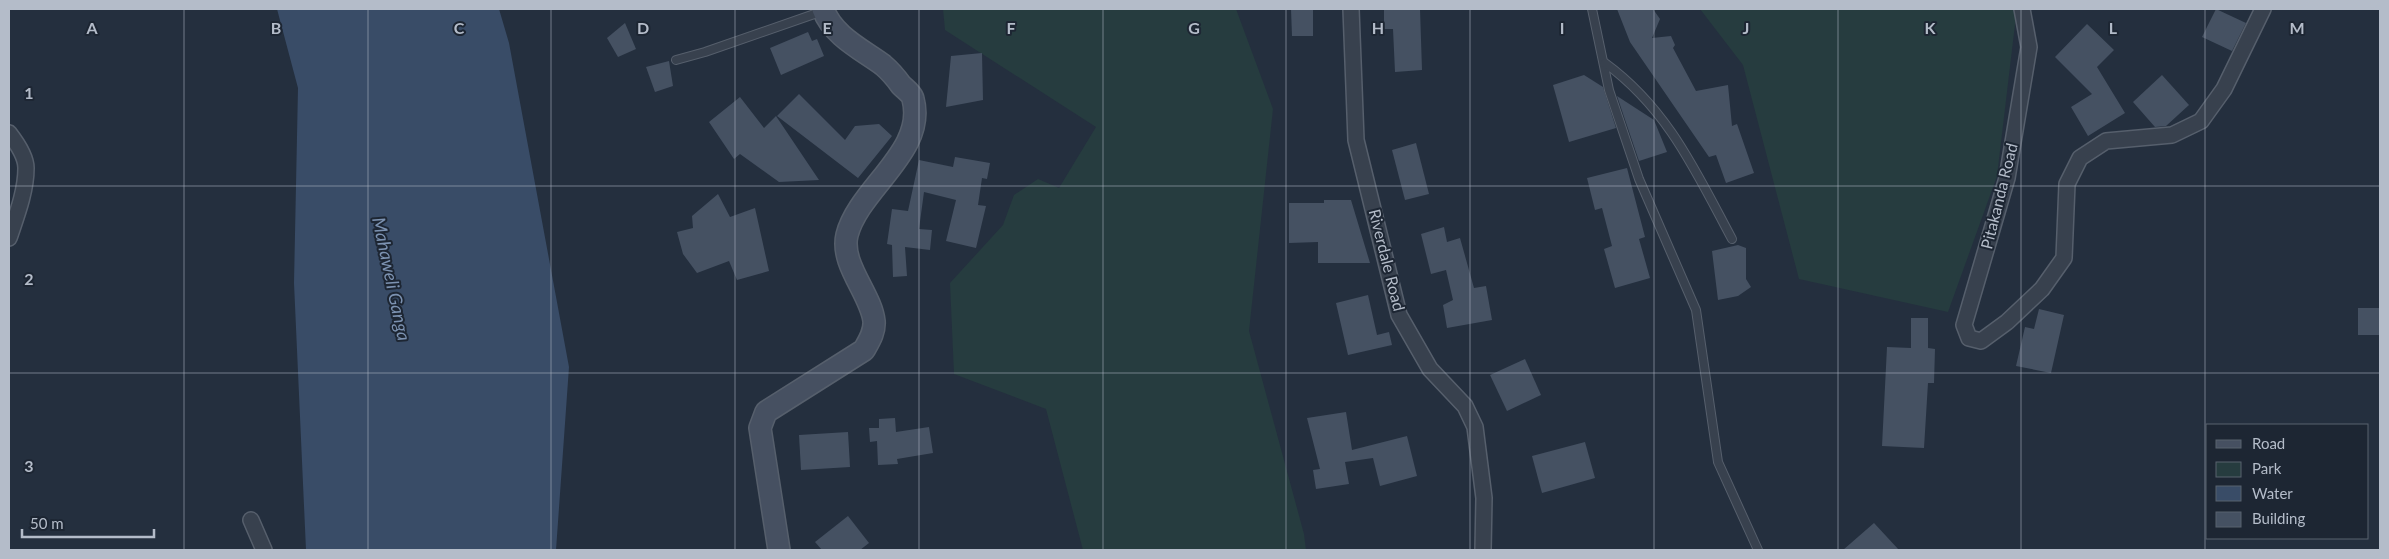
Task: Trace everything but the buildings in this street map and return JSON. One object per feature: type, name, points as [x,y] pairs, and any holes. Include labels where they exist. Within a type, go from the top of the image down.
[{"type":"street","name":"Riverdale Road","points":[[1351,9],[1356,140],[1399,314],[1430,369],[1465,406],[1474,427],[1484,498],[1483,550]]},
{"type":"street","name":"Pitakanda Road","points":[[2022,9],[2029,47],[2007,178],[1964,325],[1969,338],[1981,340],[2007,322],[2042,289],[2064,258],[2068,184],[2080,158],[2106,141],[2172,135],[2201,121],[2224,89],[2262,9]]},
{"type":"street","points":[[779,550],[760,428],[762,420],[766,412],[864,350],[872,337],[874,321],[847,253],[847,237],[853,218],[910,139],[915,118],[913,97],[885,67],[839,33],[830,23],[824,10]]},
{"type":"street","points":[[9,133],[17,144],[26,167],[18,212],[9,238]]},
{"type":"street","points":[[250,520],[264,550]]},
{"type":"lane","points":[[1592,9],[1610,90],[1639,179],[1696,310],[1718,462],[1758,550]]},
{"type":"lane","points":[[676,60],[705,52],[824,10]]},
{"type":"lane","points":[[1605,63],[1645,97],[1681,145],[1732,239]]},
{"type":"green space","points":[[943,9],[1236,9],[1273,109],[1249,331],[1304,534],[1306,550],[1083,550],[1046,409],[954,374],[950,283],[1003,225],[1014,195],[1038,179],[1059,188],[1096,127],[945,30]]},
{"type":"green space","points":[[1700,9],[2013,9],[2016,16],[1997,176],[1948,312],[1799,279],[1743,65]]},
{"type":"water","name":"Mahaweli Ganga","points":[[277,9],[499,9],[509,43],[569,367],[556,550],[306,550],[294,283],[298,88]]}]
